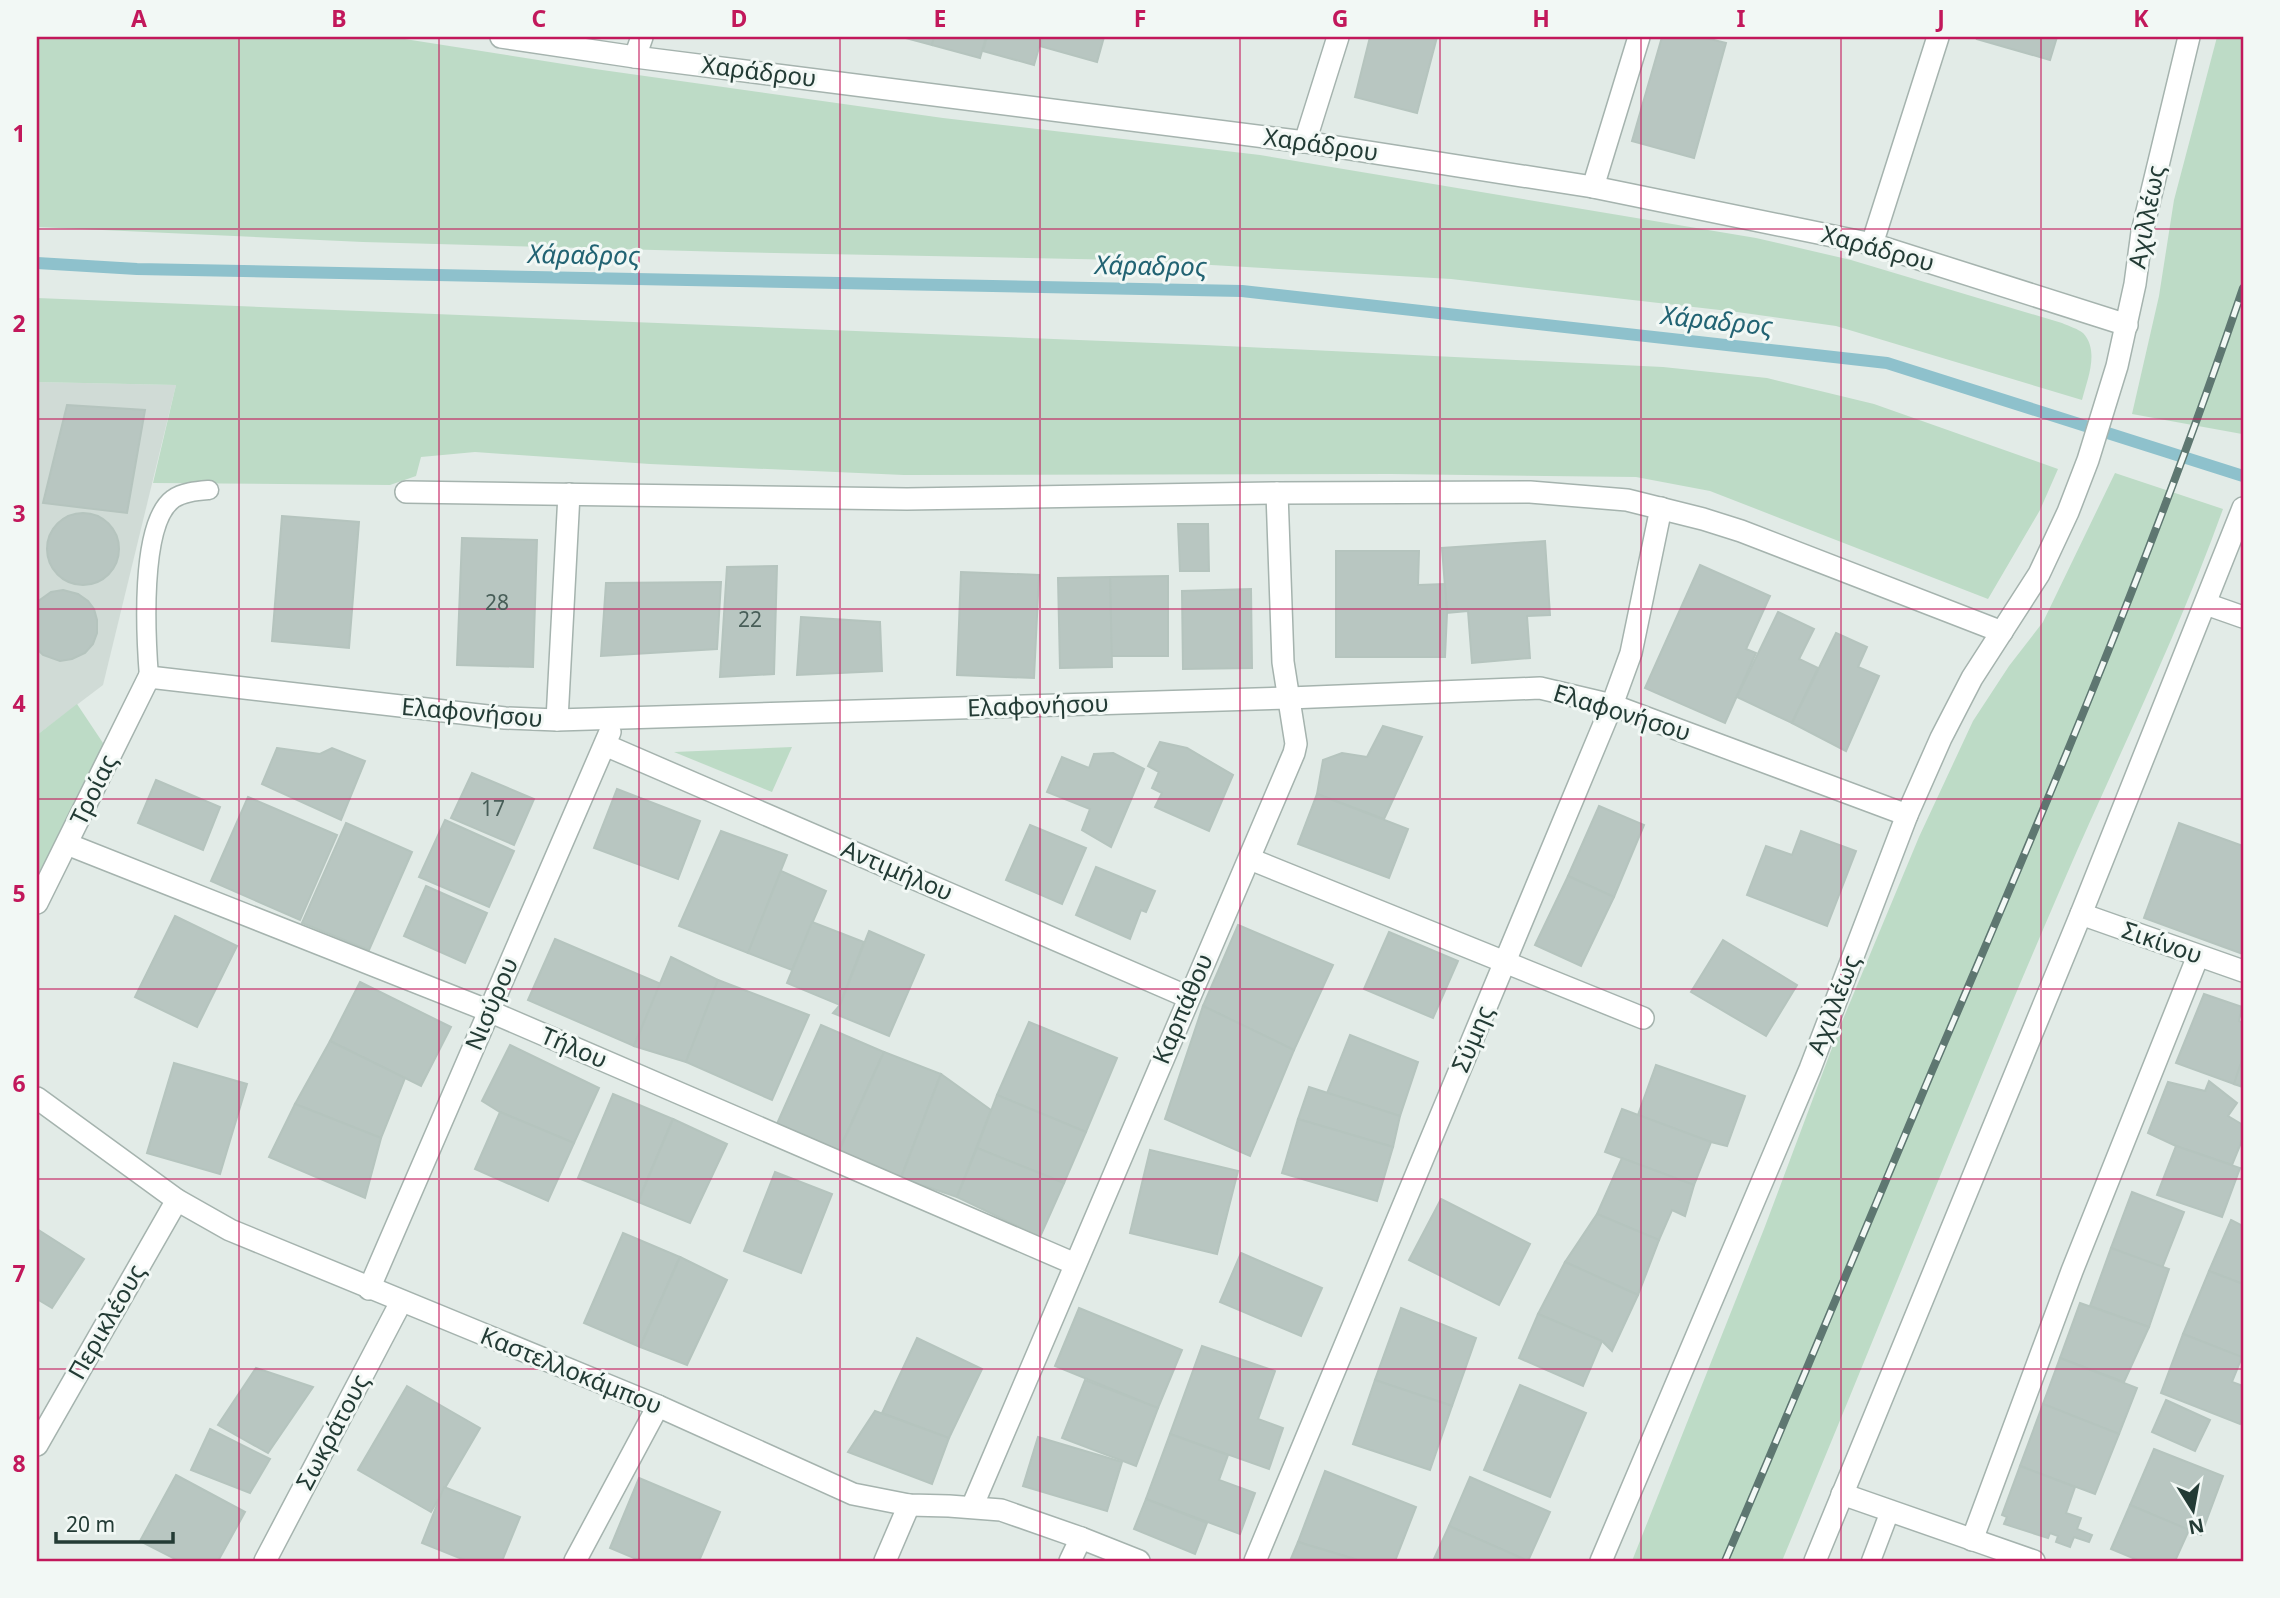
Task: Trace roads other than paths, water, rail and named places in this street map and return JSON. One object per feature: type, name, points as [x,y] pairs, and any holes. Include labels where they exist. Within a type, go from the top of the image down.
[{"type":"street","name":"Χαράδρου","points":[[501,37],[639,47],[1305,142],[1592,187],[1872,244],[2127,325]]},
{"type":"street","points":[[1305,142],[1338,37]]},
{"type":"street","points":[[1592,187],[1639,37]]},
{"type":"street","points":[[1872,244],[1938,37]]},
{"type":"street","name":"Αχιλλέως","points":[[1601,1561],[1810,1069],[1907,815],[1958,703],[2053,547],[2088,460],[2127,325],[2142,232],[2189,37]]},
{"type":"street","points":[[406,492],[907,499],[1277,492],[1530,492],[1627,500],[1741,531],[2002,632]]},
{"type":"street","name":"Καρπάθου","points":[[972,1507],[1294,753],[1296,744],[1281,634],[1277,492]]},
{"type":"street","points":[[557,720],[569,494]]},
{"type":"street","name":"Σύμης","points":[[1255,1561],[1612,705],[1631,653],[1661,508]]},
{"type":"street","points":[[1815,1561],[2081,914],[2243,508]]},
{"type":"street","points":[[2206,604],[2243,617]]},
{"type":"street","name":"Ελαφονήσου","points":[[149,677],[505,718],[557,720],[1540,688],[1612,705],[1907,815]]},
{"type":"street","name":"Τροίας","points":[[37,903],[149,677]]},
{"type":"street","name":"Νισύρου","points":[[369,1289],[614,719]]},
{"type":"street","name":"Αντιμήλου","points":[[605,745],[1188,997]]},
{"type":"street","name":"Τήλου","points":[[67,844],[489,1012],[1075,1264]]},
{"type":"street","points":[[1250,859],[1643,1018]]},
{"type":"street","name":"Σικίνου","points":[[2081,914],[2243,971]]},
{"type":"street","points":[[1972,1541],[2072,1271],[2198,956]]},
{"type":"street","name":"Καστελλοκάμπου","points":[[37,1098],[177,1200],[230,1230],[658,1406],[853,1494],[909,1505],[1001,1510],[1139,1561]]},
{"type":"street","name":"Περικλέους","points":[[37,1445],[177,1200]]},
{"type":"street","name":"Σωκράτους","points":[[265,1561],[401,1302]]},
{"type":"street","points":[[575,1561],[658,1406]]},
{"type":"street","points":[[1842,1494],[2034,1561]]},
{"type":"street","points":[[885,1561],[909,1505]]},
{"type":"street","points":[[1070,1561],[1081,1538]]},
{"type":"lane","points":[[149,677],[146,588],[160,517],[174,498],[209,489]]},
{"type":"lane","points":[[1871,1561],[1890,1511]]},
{"type":"waterway","name":"Χάραδρος","points":[[37,263],[137,269],[1242,291],[1887,363],[2243,476]]},
{"type":"railway","points":[[1725,1561],[2095,683],[2172,487],[2243,288]]}]
